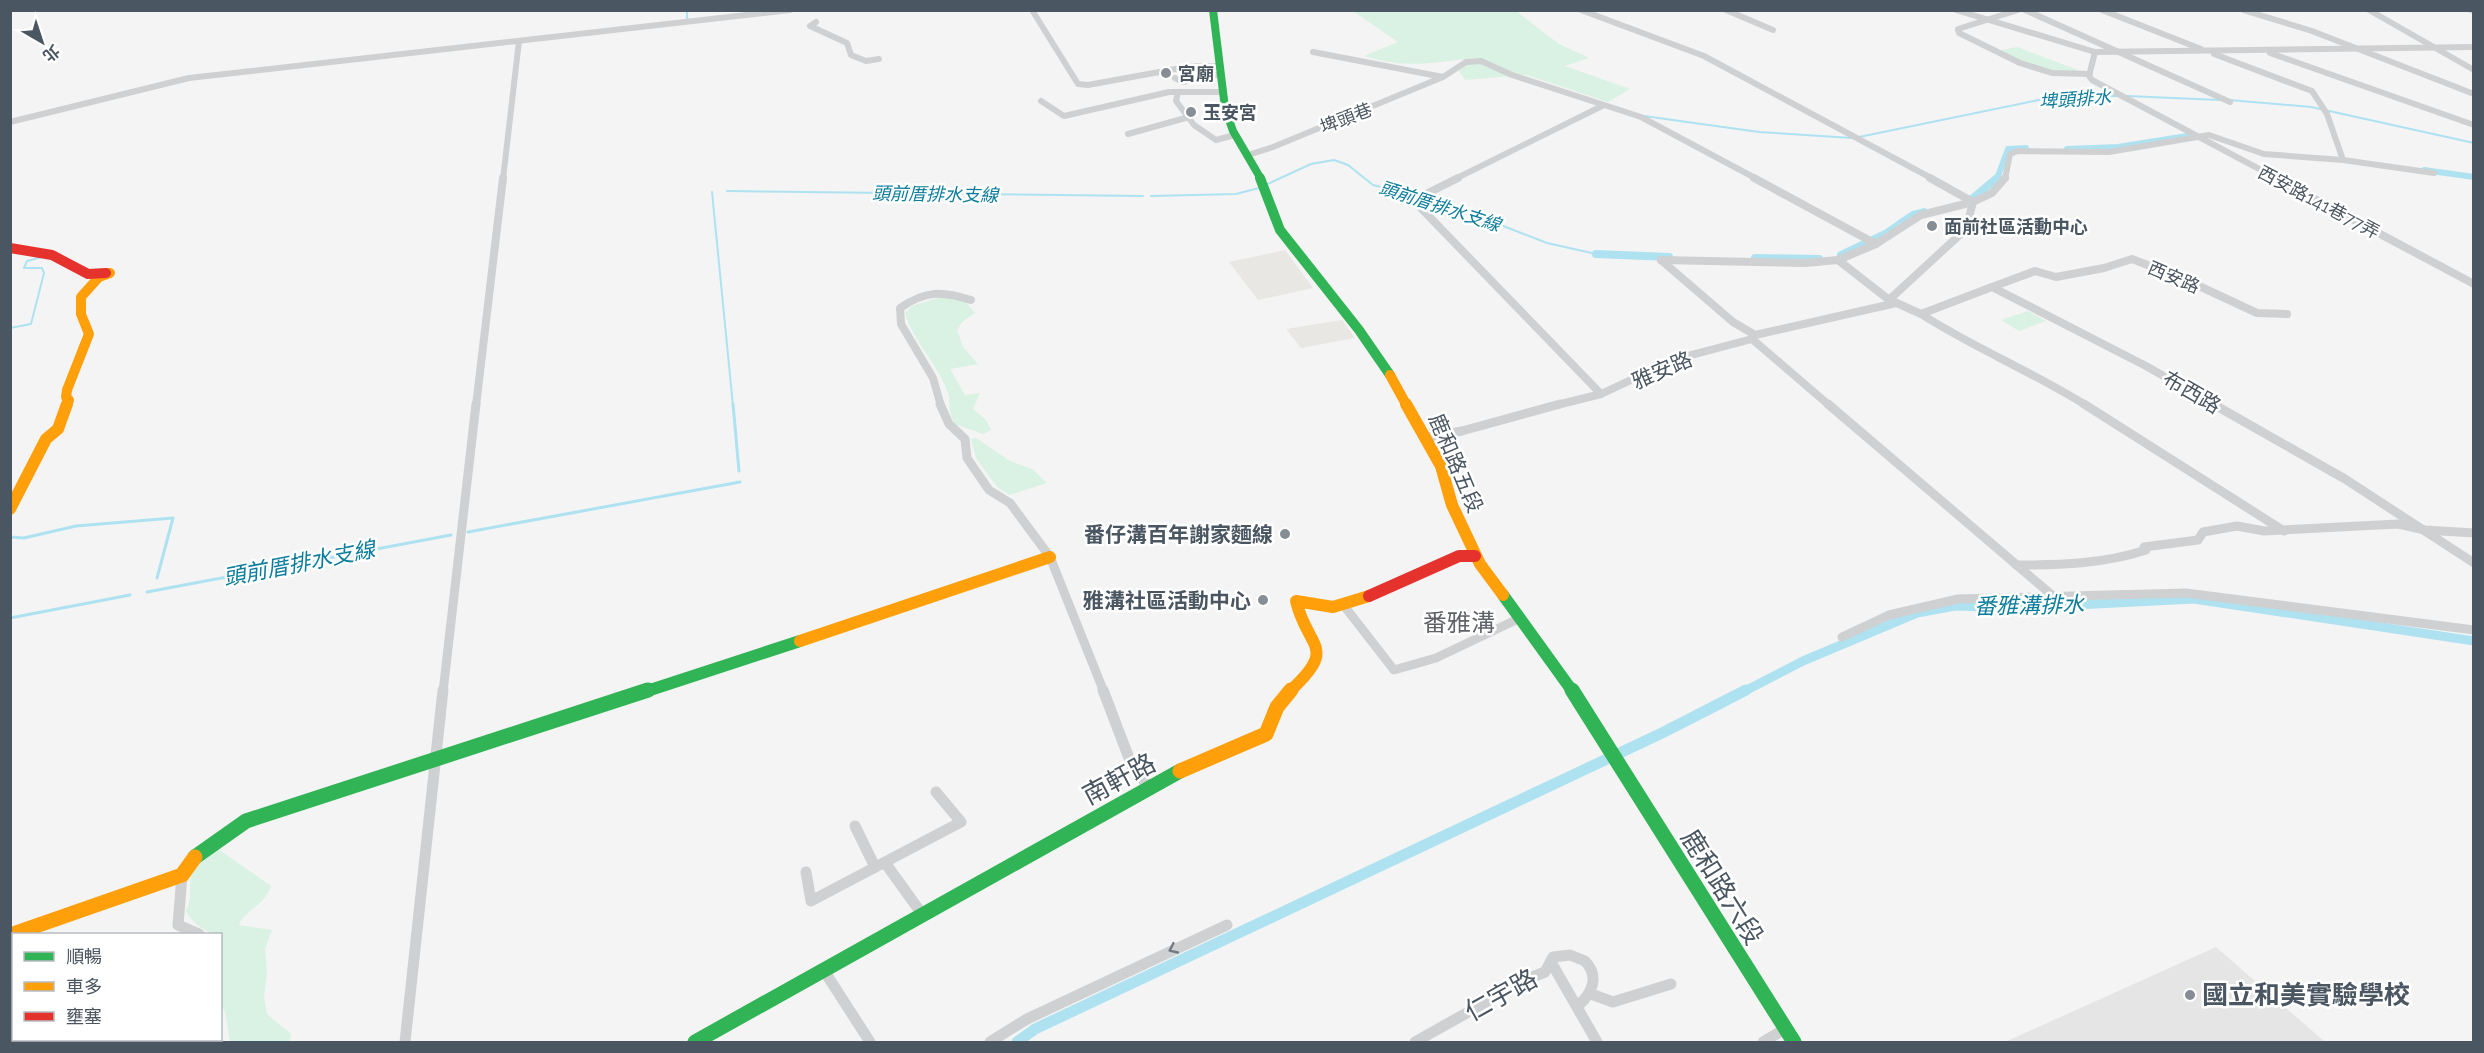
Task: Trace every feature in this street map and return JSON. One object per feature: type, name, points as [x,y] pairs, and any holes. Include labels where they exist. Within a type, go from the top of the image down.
[{"type":"street","points":[[10,122],[189,78],[790,10]]},
{"type":"street","points":[[1032,10],[1078,84],[1088,85],[1192,66],[1220,70]]},
{"type":"street","name":"鹿和路五段","points":[[1213,10],[1225,108],[1235,135],[1264,187],[1280,230],[1359,330],[1402,392],[1428,437],[1441,466],[1452,505],[1475,556],[1520,618],[1613,756]]},
{"type":"street","points":[[1581,10],[1704,56],[1973,202]]},
{"type":"street","points":[[1726,10],[1773,30]]},
{"type":"street","points":[[1956,10],[2095,52],[2474,47]]},
{"type":"street","points":[[1964,10],[1989,19]]},
{"type":"street","points":[[2018,10],[1958,29],[1959,33],[2020,63],[2052,73],[2090,74],[2095,52]]},
{"type":"street","points":[[2025,10],[2109,50],[2228,100]]},
{"type":"street","points":[[2102,10],[2312,91],[2318,96],[2325,110],[2343,158]]},
{"type":"street","points":[[2243,10],[2358,48],[2474,94]]},
{"type":"street","points":[[2369,10],[2474,70]]},
{"type":"street","points":[[816,22],[810,26],[847,43],[851,55],[866,61],[879,59]]},
{"type":"street","points":[[405,1042],[461,529],[519,41]]},
{"type":"street","points":[[2264,51],[2389,98],[2474,125]]},
{"type":"street","points":[[1313,52],[1443,77]]},
{"type":"street","name":"埤頭巷","points":[[1248,155],[1278,147],[1297,137],[1345,120],[1443,77],[1466,62],[1481,61],[1503,72],[1641,117],[1876,244]]},
{"type":"street","points":[[1175,78],[1183,82],[1220,70]]},
{"type":"street","name":"西安路141巷77弄","points":[[2090,74],[2092,80],[2474,284]]},
{"type":"street","points":[[1041,101],[1064,116],[1178,92],[1222,92]]},
{"type":"street","points":[[1178,92],[1176,101],[1194,125],[1216,140],[1235,135]]},
{"type":"street","points":[[1601,394],[1417,204],[1416,199],[1602,106]]},
{"type":"street","points":[[1128,134],[1189,117]]},
{"type":"street","points":[[2053,596],[1661,260],[1805,263],[1838,261],[1876,244],[1921,215],[1973,202],[1992,193],[2004,182],[2012,152],[2109,152],[2197,137],[2219,137],[2264,154],[2343,158],[2434,173]]},
{"type":"street","points":[[1893,301],[1923,266],[1966,230],[1973,202]]},
{"type":"street","points":[[10,248],[52,255],[88,274],[111,273],[99,277],[81,297],[82,317],[88,326],[89,333],[80,365],[66,388],[68,406],[58,429],[46,439],[10,509]]},
{"type":"street","name":"西安路","points":[[1992,287],[2035,271],[2056,277],[2104,268],[2132,259],[2184,279],[2257,313],[2287,314]]},
{"type":"street","points":[[1838,261],[1912,312],[1921,314],[1962,340],[1980,346],[2043,378],[2284,531]]},
{"type":"street","points":[[1921,314],[1992,287]]},
{"type":"street","name":"布西路","points":[[1992,287],[2146,366],[2345,479],[2474,563]]},
{"type":"street","points":[[971,300],[944,291],[929,294],[900,308],[901,322],[933,378],[944,416],[950,425],[964,435],[970,449],[967,458],[989,490],[1010,503],[1050,557],[1064,587],[1132,766],[1149,787]]},
{"type":"street","name":"雅安路","points":[[1428,437],[1462,431],[1511,416],[1601,394],[1676,359],[1893,301]]},
{"type":"street","points":[[2016,565],[2078,565],[2146,550],[2144,547],[2198,540],[2203,532],[2229,527],[2284,531],[2398,524],[2425,530],[2474,533]]},
{"type":"street","name":"南軒路","points":[[695,1042],[1149,787],[1192,765],[1266,734],[1281,700],[1311,670],[1318,651],[1312,631],[1296,610],[1296,601],[1327,609],[1345,607],[1459,556],[1475,556]]},
{"type":"street","points":[[197,933],[178,925],[182,875],[191,858],[217,838],[246,821],[674,683],[1050,557]]},
{"type":"street","points":[[1842,637],[1889,615],[1930,603],[1958,599],[2205,594],[2474,630]]},
{"type":"street","points":[[1345,607],[1394,670],[1436,658],[1520,618]]},
{"type":"street","name":"鹿和路六段","points":[[1613,756],[1794,1042]]},
{"type":"street","points":[[806,872],[811,901],[960,822],[936,792]]},
{"type":"street","points":[[855,826],[880,866],[922,914]]},
{"type":"street","points":[[16,933],[182,875]]},
{"type":"street","points":[[990,1042],[1027,1019],[1227,925]]},
{"type":"street","points":[[1578,1006],[1591,994],[1592,974],[1587,962],[1578,955],[1565,953],[1553,957],[1551,962],[1597,1042]]},
{"type":"street","name":"仁宇路","points":[[1415,1042],[1527,979],[1545,972],[1551,962]]},
{"type":"street","points":[[823,969],[870,1042]]},
{"type":"street","points":[[1591,994],[1613,1002],[1671,984]]},
{"type":"street","points":[[1763,1042],[1785,1029]]},
{"type":"shaded area","points":[[1285,250],[1313,288],[1258,300],[1229,262]]},
{"type":"shaded area","points":[[1342,320],[1355,338],[1301,348],[1286,329]]},
{"type":"shaded area","name":"國立和美實驗學校","points":[[2216,947],[2325,1042],[2005,1042]]},
{"type":"green space","points":[[1353,11],[1516,11],[1559,44],[1589,58],[1565,66],[1630,89],[1608,102],[1527,75],[1465,80],[1459,71],[1469,63],[1478,61],[1474,58],[1406,64],[1364,56],[1398,42]]},
{"type":"green space","points":[[2017,47],[2083,72],[2049,72],[1997,51]]},
{"type":"green space","points":[[947,295],[966,302],[975,313],[962,322],[957,330],[963,347],[978,364],[950,369],[965,395],[980,393],[973,409],[986,420],[991,430],[983,434],[955,424],[944,382],[914,334],[905,313],[912,306]]},
{"type":"green space","points":[[2028,311],[2046,321],[2019,331],[2001,320]]},
{"type":"green space","points":[[976,438],[1010,461],[1032,469],[1047,483],[1009,495],[997,487],[976,458],[971,439]]},
{"type":"green space","points":[[214,846],[271,886],[259,904],[245,915],[239,925],[272,930],[265,949],[267,972],[264,997],[267,1014],[291,1034],[290,1042],[230,1042],[225,1011],[222,1007],[222,933],[210,932],[201,927],[186,911],[190,900],[191,878],[198,862]]},
{"type":"waterway","points":[[687,10],[687,20]]},
{"type":"waterway","name":"埤頭排水","points":[[1859,137],[2058,96],[2118,96]]},
{"type":"waterway","name":"埤頭排水","points":[[2127,96],[2220,100]]},
{"type":"waterway","name":"埤頭排水","points":[[2229,100],[2311,107],[2474,143]]},
{"type":"waterway","name":"埤頭排水","points":[[1644,116],[1759,132],[1852,138]]},
{"type":"waterway","points":[[2067,149],[2118,147],[2187,136]]},
{"type":"waterway","points":[[1997,179],[2008,149],[2026,148]]},
{"type":"waterway","name":"頭前厝排水支線","points":[[1151,196],[1236,194],[1259,188],[1311,164],[1334,160],[1348,165],[1373,185],[1417,196]]},
{"type":"waterway","points":[[2424,170],[2474,177]]},
{"type":"waterway","points":[[1972,199],[1997,178]]},
{"type":"waterway","name":"頭前厝排水支線","points":[[727,191],[1143,196]]},
{"type":"waterway","name":"頭前厝排水支線","points":[[712,192],[733,406]]},
{"type":"waterway","name":"頭前厝排水支線","points":[[1423,198],[1452,206],[1547,243],[1596,254]]},
{"type":"waterway","points":[[1841,255],[1887,233],[1913,215],[1924,212]]},
{"type":"waterway","points":[[1596,254],[1669,257]]},
{"type":"waterway","points":[[10,328],[31,324],[44,273],[42,268],[24,268],[27,261],[42,257]]},
{"type":"waterway","points":[[1755,258],[1819,259]]},
{"type":"waterway","name":"頭前厝排水支線","points":[[733,404],[739,471]]},
{"type":"waterway","name":"頭前厝排水支線","points":[[468,532],[740,482]]},
{"type":"waterway","points":[[10,537],[24,538],[76,526],[173,518],[157,578]]},
{"type":"waterway","name":"頭前厝排水支線","points":[[147,592],[451,535]]},
{"type":"waterway","name":"頭前厝排水支線","points":[[10,618],[130,595]]},
{"type":"waterway","name":"番雅溝排水","points":[[1743,692],[1803,661],[1917,613],[1955,606],[2017,608],[2194,599],[2474,641]]},
{"type":"waterway","points":[[1017,1042],[1035,1029],[1662,733],[1746,690]]},
{"type":"traffic: fast","points":[[1213,10],[1225,108],[1233,131],[1258,172],[1280,230],[1359,330],[1390,375]]},
{"type":"traffic: fast","points":[[1503,595],[1569,686],[1794,1042]]},
{"type":"traffic: fast","points":[[195,857],[210,844],[246,821],[800,641]]},
{"type":"traffic: fast","points":[[695,1042],[1180,771]]},
{"type":"traffic: slow","points":[[10,509],[46,439],[58,429],[69,400],[66,397],[67,390],[89,334],[89,329],[81,314],[81,297],[99,277],[110,273]]},
{"type":"traffic: slow","points":[[1390,375],[1441,466],[1452,505],[1480,564],[1503,595]]},
{"type":"traffic: slow","points":[[800,641],[1050,557]]},
{"type":"traffic: slow","points":[[1180,771],[1266,734],[1279,704],[1310,672],[1317,657],[1317,648],[1296,601],[1333,607],[1349,604],[1369,596]]},
{"type":"traffic: slow","points":[[16,933],[182,875],[195,857]]},
{"type":"traffic: jam","points":[[10,248],[52,255],[88,274],[106,273]]},
{"type":"traffic: jam","points":[[1369,596],[1459,556],[1475,556]]},
{"type":"place","name":"宮廟","points":[[1166,73]]},
{"type":"place","name":"玉安宮","points":[[1191,112]]},
{"type":"place","name":"面前社區活動中心","points":[[1932,226]]},
{"type":"place","name":"番仔溝百年謝家麵線","points":[[1285,534]]},
{"type":"place","name":"雅溝社區活動中心","points":[[1263,600]]},
{"type":"place","name":"國立和美實驗學校","points":[[2190,995]]},
{"type":"district","name":"番雅溝","points":[[1459,622]]}]
